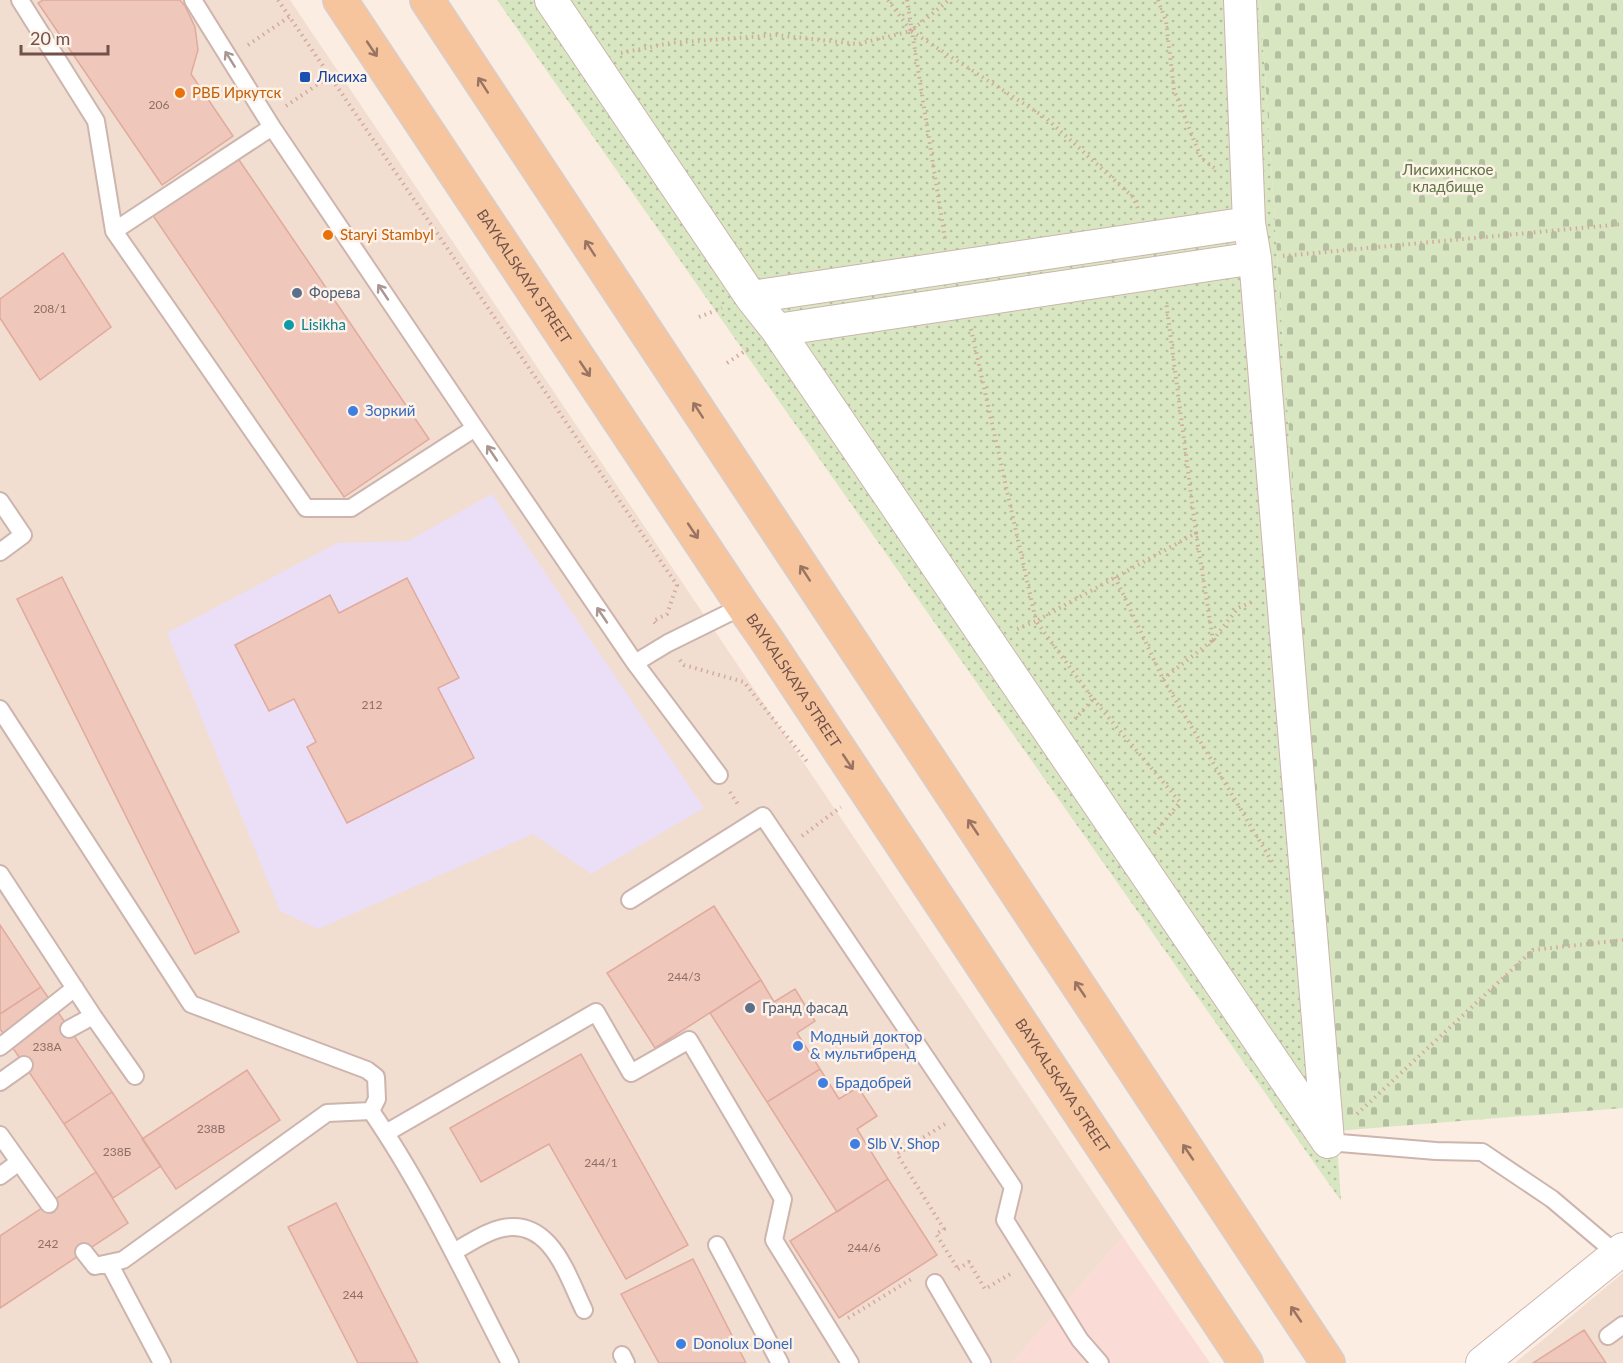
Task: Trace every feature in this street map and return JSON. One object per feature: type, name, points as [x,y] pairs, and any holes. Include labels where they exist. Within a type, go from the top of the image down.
[{"type":"main road","name":"BAYKALSKAYA STREET","points":[[340,0],[773,648],[1246,1363]]},
{"type":"main road","points":[[427,0],[1328,1363]]},
{"type":"street","points":[[551,0],[1328,1142]]},
{"type":"street","points":[[1240,0],[1249,208],[1328,1142]]},
{"type":"street","points":[[751,297],[1150,238],[1249,208]]},
{"type":"street","points":[[777,330],[1255,258]]},
{"type":"street","points":[[1482,1363],[1620,1251]]},
{"type":"lane","points":[[20,0],[96,122],[114,231],[306,508],[351,508],[475,428]]},
{"type":"lane","points":[[193,0],[270,124],[634,663],[719,775]]},
{"type":"lane","points":[[114,231],[270,124]]},
{"type":"lane","points":[[0,501],[23,535],[0,552]]},
{"type":"lane","points":[[634,663],[668,643],[743,606]]},
{"type":"lane","points":[[0,709],[191,1004],[367,1070],[376,1077],[377,1099],[371,1111]]},
{"type":"lane","points":[[630,900],[763,816],[1013,1187],[1005,1220],[1080,1340],[1100,1363]]},
{"type":"lane","points":[[0,874],[135,1076]]},
{"type":"lane","points":[[0,1047],[75,988]]},
{"type":"lane","points":[[386,1133],[596,1012],[631,1073],[689,1040],[783,1199],[774,1240],[850,1363]]},
{"type":"lane","points":[[69,1029],[93,1016]]},
{"type":"lane","points":[[0,1082],[24,1065]]},
{"type":"lane","points":[[371,1111],[386,1133],[453,1252],[510,1363]]},
{"type":"lane","points":[[84,1252],[94,1266],[123,1260],[327,1113],[371,1111]]},
{"type":"lane","points":[[0,1135],[49,1204]]},
{"type":"lane","points":[[1328,1142],[1436,1151],[1482,1152],[1552,1199],[1620,1251]]},
{"type":"lane","points":[[0,1176],[19,1162]]},
{"type":"lane","points":[[453,1252],[499,1229],[516,1228],[532,1231],[546,1240],[557,1254],[584,1310]]},
{"type":"lane","points":[[717,1245],[780,1363]]},
{"type":"lane","points":[[109,1263],[162,1363]]},
{"type":"lane","points":[[935,1283],[982,1363]]},
{"type":"lane","points":[[1608,1336],[1623,1325]]},
{"type":"path","points":[[278,0],[677,585],[667,614],[653,621],[668,643],[684,665],[744,682],[814,771]]},
{"type":"path","points":[[888,0],[911,31],[1046,118],[1133,197],[1150,238]]},
{"type":"path","points":[[907,0],[949,268]]},
{"type":"path","points":[[591,60],[670,43],[776,35],[858,44],[911,31],[949,0]]},
{"type":"path","points":[[1158,0],[1166,21],[1174,90],[1201,158],[1249,208]]},
{"type":"path","points":[[229,58],[289,16]]},
{"type":"path","points":[[270,124],[330,76]]},
{"type":"path","points":[[1255,258],[1623,224]]},
{"type":"path","points":[[1163,272],[1196,532],[1213,640]]},
{"type":"path","points":[[964,302],[1036,621],[1093,699],[1180,802],[1135,858]]},
{"type":"path","points":[[989,642],[1036,621],[1196,532]]},
{"type":"path","points":[[1115,577],[1163,679],[1280,874]]},
{"type":"path","points":[[1163,679],[1213,640],[1238,608],[1282,590]]},
{"type":"path","points":[[1056,741],[1093,699]]},
{"type":"path","points":[[719,775],[752,824]]},
{"type":"path","points":[[785,849],[842,807],[835,798]]},
{"type":"path","points":[[1328,1142],[1533,950],[1623,940]]},
{"type":"path","points":[[958,1269],[936,1234],[944,1229],[897,1154],[963,1112]]},
{"type":"path","points":[[939,1261],[949,1255]]},
{"type":"path","points":[[935,1283],[969,1262],[985,1289],[1031,1262]]},
{"type":"path","points":[[830,1330],[919,1274]]},
{"type":"shaded area","points":[[0,0],[290,0],[1123,1237],[1012,1363],[0,1363]]},
{"type":"shaded area","points":[[492,494],[704,808],[591,874],[533,834],[318,929],[280,911],[167,633],[337,543],[408,541]]},
{"type":"shaded area","points":[[1123,1237],[1210,1363],[1012,1363]]},
{"type":"shaded area","points":[[1623,1273],[1623,1363],[1515,1363]]},
{"type":"green space","points":[[497,0],[1260,0],[1341,1201]]},
{"type":"green space","name":"Лисихинское кладбище","points":[[1260,0],[1623,0],[1623,1108],[1336,1131]]},
{"type":"building","points":[[43,0],[180,0],[195,27],[198,50],[191,74],[233,136],[162,185],[38,3]]},
{"type":"building","name":"Lisikha","points":[[235,154],[429,439],[344,497],[150,211]]},
{"type":"building","points":[[63,253],[111,327],[40,380],[0,318],[0,299]]},
{"type":"building","points":[[62,577],[239,932],[195,954],[17,599]]},
{"type":"building","points":[[407,578],[459,678],[438,688],[474,758],[347,823],[307,747],[316,742],[294,699],[269,711],[235,645],[330,595],[339,613]]},
{"type":"building","points":[[714,906],[761,980],[655,1048],[607,973]]},
{"type":"building","points":[[0,925],[41,987],[0,1014]]},
{"type":"building","points":[[761,980],[774,1002],[795,989],[815,1021],[797,1033],[820,1069],[767,1102],[710,1013]]},
{"type":"building","points":[[41,987],[112,1092],[64,1124],[0,1029],[0,1014]]},
{"type":"building","points":[[581,1054],[688,1245],[626,1279],[549,1144],[481,1182],[450,1128]]},
{"type":"building","points":[[820,1069],[839,1099],[858,1087],[877,1116],[857,1129],[888,1179],[837,1212],[767,1102]]},
{"type":"building","points":[[247,1070],[280,1120],[176,1189],[142,1139]]},
{"type":"building","points":[[112,1092],[161,1166],[113,1198],[64,1124]]},
{"type":"building","points":[[96,1172],[128,1223],[0,1308],[0,1236]]},
{"type":"building","points":[[888,1179],[937,1255],[839,1318],[790,1241]]},
{"type":"building","points":[[336,1203],[418,1363],[358,1363],[288,1227]]},
{"type":"building","points":[[693,1259],[746,1363],[659,1363],[621,1294]]},
{"type":"building","points":[[1584,1330],[1606,1363],[1533,1363]]},
{"type":"place","name":"Лисиха","points":[[305,77]]},
{"type":"place","name":"РВБ Иркутск","points":[[180,93]]},
{"type":"place","name":"Staryi Stambyl","points":[[328,235]]},
{"type":"place","name":"Форева","points":[[297,293]]},
{"type":"place","name":"Lisikha","points":[[289,325]]},
{"type":"place","name":"Зоркий","points":[[353,411]]},
{"type":"place","name":"Гранд фасад","points":[[750,1008]]},
{"type":"place","name":"Модный доктор & мультибренд","points":[[798,1046]]},
{"type":"place","name":"Брадобрей","points":[[823,1083]]},
{"type":"place","name":"Slb V. Shop","points":[[855,1144]]},
{"type":"place","name":"Donolux Donel","points":[[681,1344]]}]
